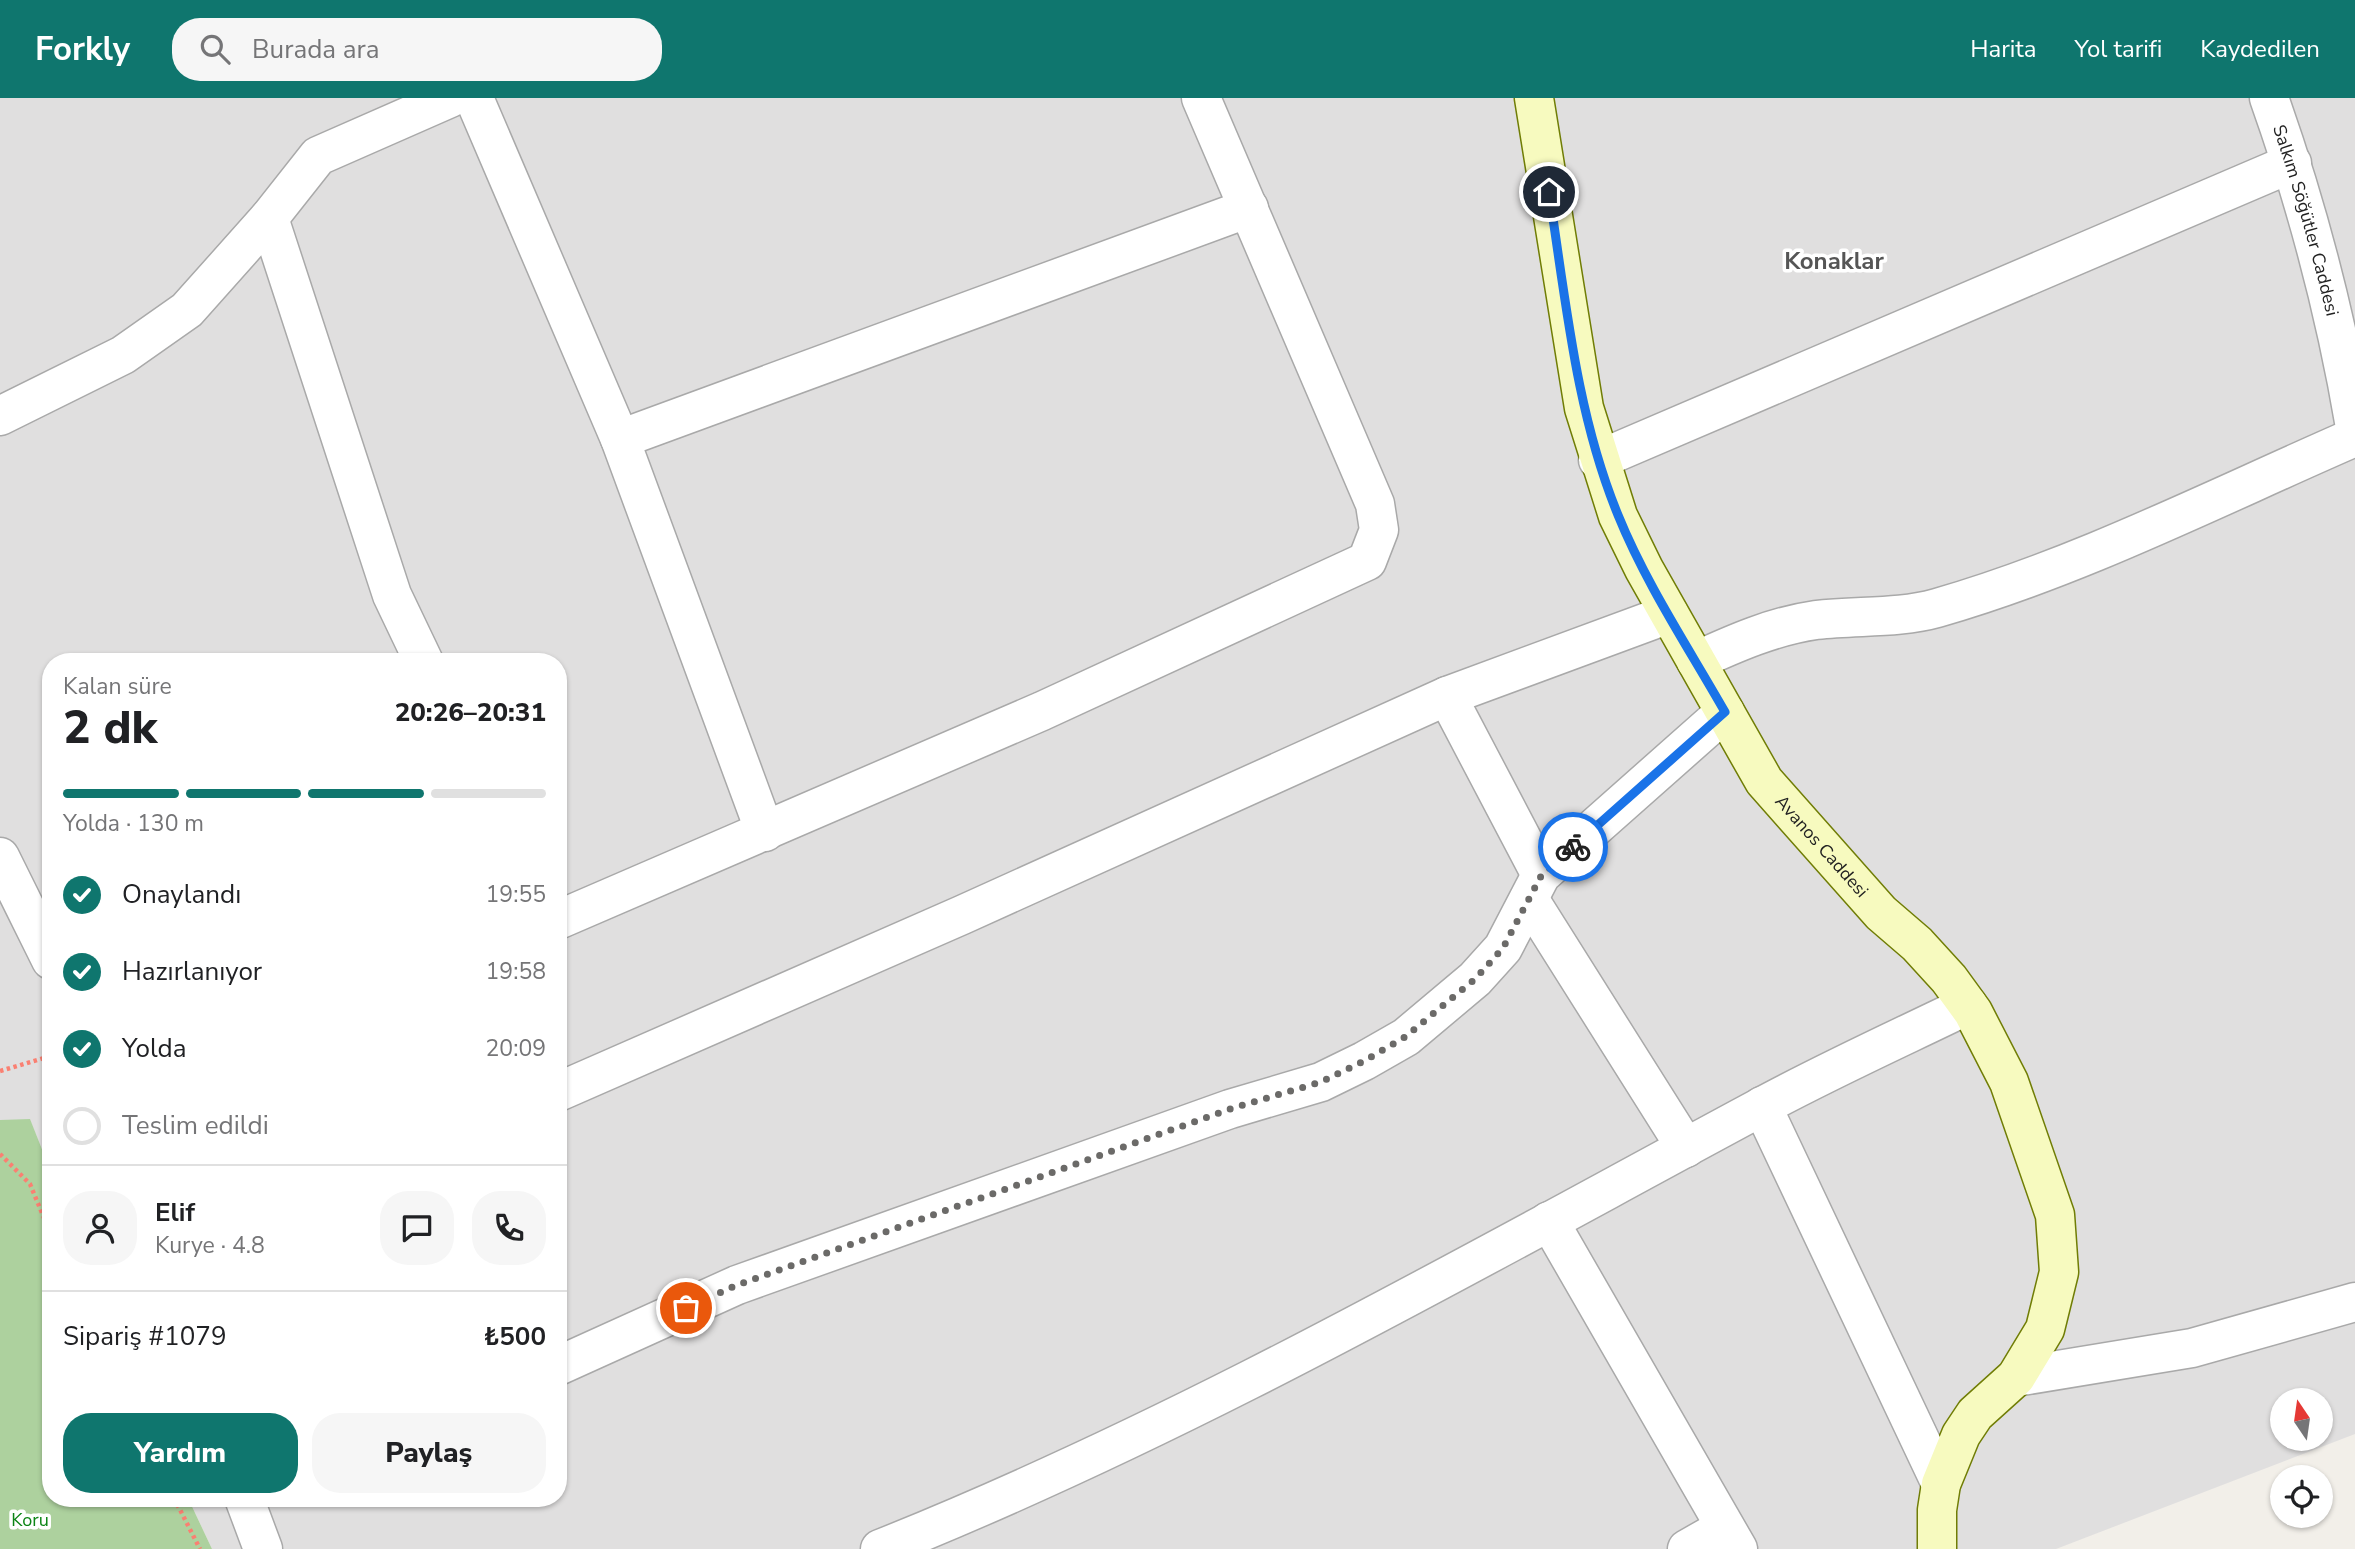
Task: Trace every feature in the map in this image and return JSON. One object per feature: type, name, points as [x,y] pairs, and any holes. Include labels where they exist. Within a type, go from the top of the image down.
[{"type":"street","points":[[0,416],[122,355],[156,334],[206,291],[318,156],[450,98]]},
{"type":"street","points":[[474,98],[620,439],[765,832]]},
{"type":"street","points":[[567,916],[1042,711],[1367,561],[1379,530],[1376,504],[1201,98]]},
{"type":"street","name":"Avanos Caddesi","points":[[1534,98],[1574,355],[1598,460],[1618,516],[1669,614],[1764,781],[1881,913],[1917,944],[1950,979],[1968,1005],[1993,1046],[2009,1082],[2055,1215],[2059,1272],[2054,1302],[2032,1354],[2017,1377],[1975,1414],[1949,1459],[1937,1510],[1937,1549]]},
{"type":"street","name":"Salkım Söğütler Caddesi","points":[[2269,98],[2292,163],[2343,355],[2355,427]]},
{"type":"street","points":[[1598,460],[2292,163]]},
{"type":"street","points":[[620,439],[1249,208]]},
{"type":"street","points":[[269,218],[392,595],[420,653]]},
{"type":"street","points":[[1696,661],[1781,627],[1835,618],[1906,614],[1961,601],[2104,546],[2355,436]]},
{"type":"street","points":[[567,1088],[962,915],[1447,696],[1669,614]]},
{"type":"street","points":[[1447,696],[1535,887],[1686,1148]]},
{"type":"street","points":[[567,1362],[737,1285],[1230,1109],[1299,1090],[1354,1066],[1405,1037],[1475,979],[1503,948],[1535,887],[1725,712]]},
{"type":"street","points":[[0,857],[42,942]]},
{"type":"street","points":[[880,1549],[1050,1477],[1184,1415],[1762,1106],[1968,1005]]},
{"type":"street","points":[[1762,1106],[1941,1484]]},
{"type":"street","points":[[1549,1221],[1731,1539],[1687,1549]]},
{"type":"street","points":[[2017,1377],[2192,1348],[2355,1302]]},
{"type":"street","points":[[254,1507],[262,1549]]},
{"type":"path","points":[[0,1071],[42,1059]]},
{"type":"path","points":[[0,1154],[30,1184],[42,1213]]},
{"type":"path","points":[[179,1507],[200,1549]]},
{"type":"shaded area","points":[[0,98],[2355,98],[2355,1434],[2333,1442],[2333,1388],[2270,1388],[2270,1451],[2311,1451],[2056,1549],[212,1549],[192,1507],[567,1507],[567,653],[42,653],[42,1150],[30,1120],[0,1120]]},
{"type":"green space","name":"Koru","points":[[30,1119],[42,1149],[42,1507],[192,1507],[212,1549],[0,1549],[0,1120]]},
{"type":"way so far","points":[[686,1308],[737,1285],[1230,1109],[1321,1082],[1364,1061],[1405,1037],[1475,979],[1503,948],[1541,876],[1573,847]]},
{"type":"district","name":"Konaklar","points":[[1834,261]]},
{"type":"route","points":[[1549,192],[1574,355],[1598,460],[1618,516],[1644,569],[1725,712],[1573,847]]}]
